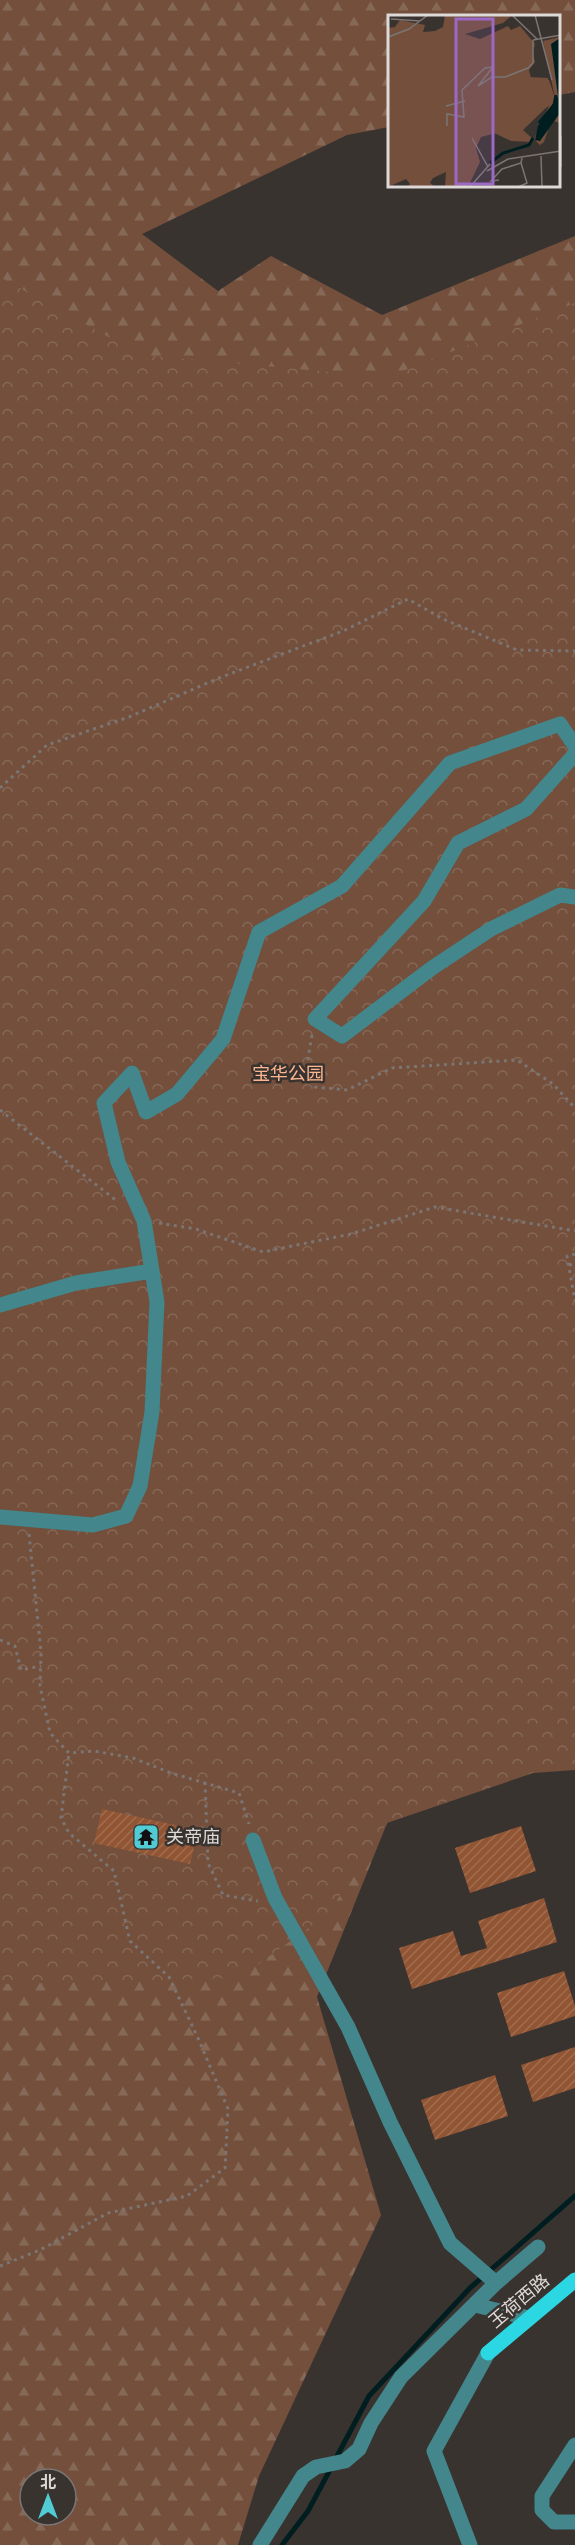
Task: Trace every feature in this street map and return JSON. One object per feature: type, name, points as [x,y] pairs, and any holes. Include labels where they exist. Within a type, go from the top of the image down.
[{"type":"main road","name":"玉荷西路","points":[[488,2353],[575,2280]]},
{"type":"street","points":[[0,1517],[93,1525],[126,1516],[140,1486],[152,1412],[157,1302],[144,1221],[118,1162],[104,1103],[132,1073],[146,1112],[177,1094],[223,1039],[259,932],[342,886],[450,763],[560,724],[575,746]]},
{"type":"street","points":[[575,754],[526,809],[458,843],[424,901],[315,1019],[342,1036],[432,968],[490,929],[560,895],[575,897]]},
{"type":"street","points":[[0,1305],[76,1283],[152,1271]]},
{"type":"street","points":[[254,1840],[275,1898],[348,2026],[390,2122],[450,2243],[496,2283]]},
{"type":"street","points":[[260,2545],[303,2476],[316,2467],[345,2461],[359,2449],[371,2423],[401,2377],[496,2283],[538,2247]]},
{"type":"street","points":[[475,2305],[529,2318]]},
{"type":"street","points":[[470,2545],[434,2451],[488,2353]]},
{"type":"street","points":[[575,2445],[542,2496],[542,2510],[554,2522],[575,2522]]},
{"type":"path","points":[[0,788],[47,745],[129,717],[219,678],[343,631],[408,599],[443,619],[517,650],[575,651]]},
{"type":"path","points":[[315,1019],[308,1059],[315,1087],[347,1090],[392,1068],[517,1060],[553,1084],[575,1108]]},
{"type":"path","points":[[0,1110],[144,1221],[196,1229],[263,1252],[351,1234],[435,1207],[575,1231]]},
{"type":"path","points":[[575,1254],[567,1256],[575,1301]]},
{"type":"path","points":[[568,1265],[575,1264]]},
{"type":"path","points":[[27,1520],[40,1686],[50,1733],[69,1753]]},
{"type":"path","points":[[0,1640],[15,1646],[21,1670],[40,1665]]},
{"type":"path","points":[[69,1753],[94,1751],[133,1758],[239,1793],[254,1840]]},
{"type":"path","points":[[0,2266],[40,2250],[108,2213],[187,2196],[225,2168],[228,2109],[198,2038],[169,1977],[130,1941],[114,1871],[69,1833],[61,1818],[69,1753]]},
{"type":"path","points":[[205,1782],[208,1863],[223,1895],[256,1902],[275,1898]]},
{"type":"green space","name":"宝华公园","points":[[0,0],[575,0],[575,92],[560,95],[560,15],[388,15],[388,127],[347,135],[142,234],[218,291],[271,256],[382,315],[575,236],[575,1226],[400,1791],[317,1997],[381,2215],[259,2476],[238,2545],[0,2545]]},
{"type":"green space","name":"宝华公园","points":[[0,277],[141,355],[387,377],[575,303],[575,1770],[533,1773],[387,1823],[328,1914],[239,1978],[0,1984]]},
{"type":"building","name":"关帝庙","points":[[102,1809],[198,1830],[190,1864],[94,1843]]},
{"type":"building","points":[[521,1826],[536,1871],[470,1893],[455,1848]]},
{"type":"building","points":[[544,1898],[557,1942],[412,1989],[399,1948],[453,1931],[461,1956],[487,1948],[478,1921]]},
{"type":"building","points":[[564,1971],[575,2006],[575,2016],[511,2037],[497,1993]]},
{"type":"building","points":[[575,2047],[575,2088],[533,2102],[521,2065]]},
{"type":"building","points":[[495,2075],[508,2116],[435,2140],[421,2100]]},
{"type":"waterway","points":[[335,2460],[369,2396],[470,2288],[575,2196]]},
{"type":"waterway","points":[[282,2545],[308,2511],[331,2468]]},
{"type":"place","name":"关帝庙","points":[[146,1837]]}]
